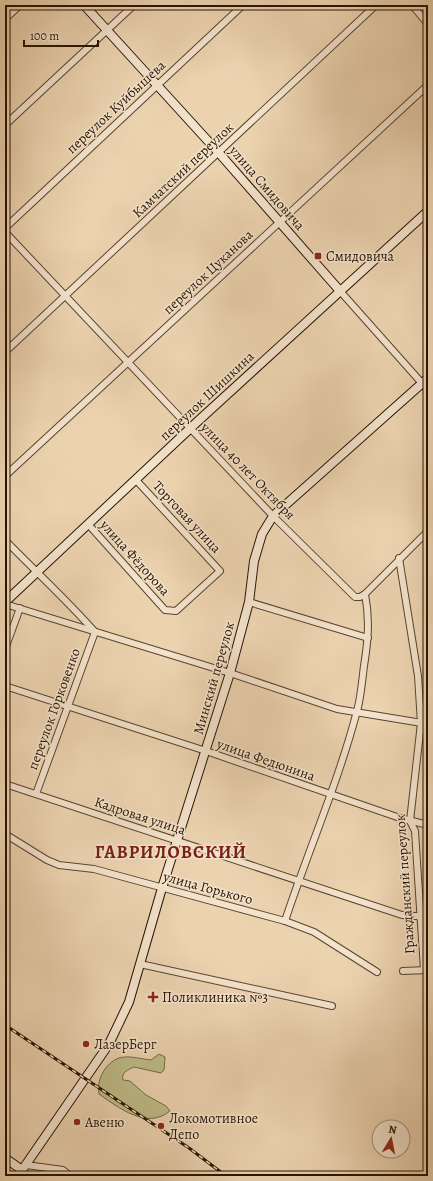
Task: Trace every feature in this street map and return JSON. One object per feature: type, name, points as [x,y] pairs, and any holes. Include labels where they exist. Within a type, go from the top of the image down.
[{"type":"street","points":[[5,19],[20,5]]},
{"type":"street","name":"улица Смидовича","points":[[84,5],[219,153],[340,291],[425,380],[428,390]]},
{"type":"street","points":[[5,125],[134,5]]},
{"type":"street","name":"переулок Куйбышева","points":[[5,228],[243,5]]},
{"type":"street","name":"Камчатский переулок","points":[[5,352],[376,5]]},
{"type":"street","points":[[412,5],[428,24]]},
{"type":"street","name":"переулок Цуканова","points":[[5,476],[428,85]]},
{"type":"street","name":"переулок Шишкина","points":[[5,603],[190,428],[428,211]]},
{"type":"street","name":"улица 40 лет Октября","points":[[5,232],[273,516],[354,597],[360,597],[365,594]]},
{"type":"street","name":"Минский переулок","points":[[22,1170],[109,1044],[130,1002],[162,888],[230,673],[249,602],[254,561],[262,534],[273,516],[425,380]]},
{"type":"street","name":"Торговая улица","points":[[136,480],[220,571]]},
{"type":"street","name":"улица Фёдорова","points":[[88,524],[165,610],[176,611],[220,571]]},
{"type":"street","points":[[285,922],[298,880],[330,795],[357,712],[368,638],[369,613],[365,594],[399,558],[428,531]]},
{"type":"street","points":[[5,540],[36,573],[70,604],[95,632]]},
{"type":"street","name":"Гражданский переулок","points":[[399,558],[425,724],[410,821],[415,830],[419,917],[426,970]]},
{"type":"street","points":[[249,602],[368,638]]},
{"type":"street","points":[[5,603],[230,673],[338,709],[425,724]]},
{"type":"street","points":[[5,649],[20,608]]},
{"type":"street","name":"переулок Горковенко","points":[[36,794],[95,632]]},
{"type":"street","name":"улица Федюнина","points":[[5,686],[206,751],[330,795],[410,821],[428,825]]},
{"type":"street","name":"Кадровая улица","points":[[5,784],[402,915],[428,917]]},
{"type":"street","name":"улица Горького","points":[[5,834],[47,860],[59,865],[94,869],[285,922],[314,932],[377,972]]},
{"type":"street","points":[[140,964],[332,1006]]},
{"type":"street","points":[[403,971],[426,970]]},
{"type":"street","points":[[5,1158],[22,1170],[63,1170],[70,1176]]},
{"type":"shaded area","points":[[159,1054],[165,1057],[164,1070],[161,1073],[134,1067],[124,1073],[123,1080],[130,1081],[146,1095],[166,1106],[170,1111],[161,1116],[143,1118],[124,1111],[99,1094],[98,1089],[100,1078],[106,1068],[114,1060],[127,1057],[151,1060]]},
{"type":"railway","points":[[5,1025],[189,1148],[226,1176]]},
{"type":"place","name":"Смидовича","points":[[318,256]]},
{"type":"place","name":"Поликлиника №3","points":[[153,997]]},
{"type":"place","name":"ЛазерБерг","points":[[86,1044]]},
{"type":"place","name":"Авеню","points":[[77,1122]]},
{"type":"place","name":"Локомотивное Депо","points":[[161,1126]]},
{"type":"district","name":"ГАВРИЛОВСКИЙ","points":[[171,852]]}]
